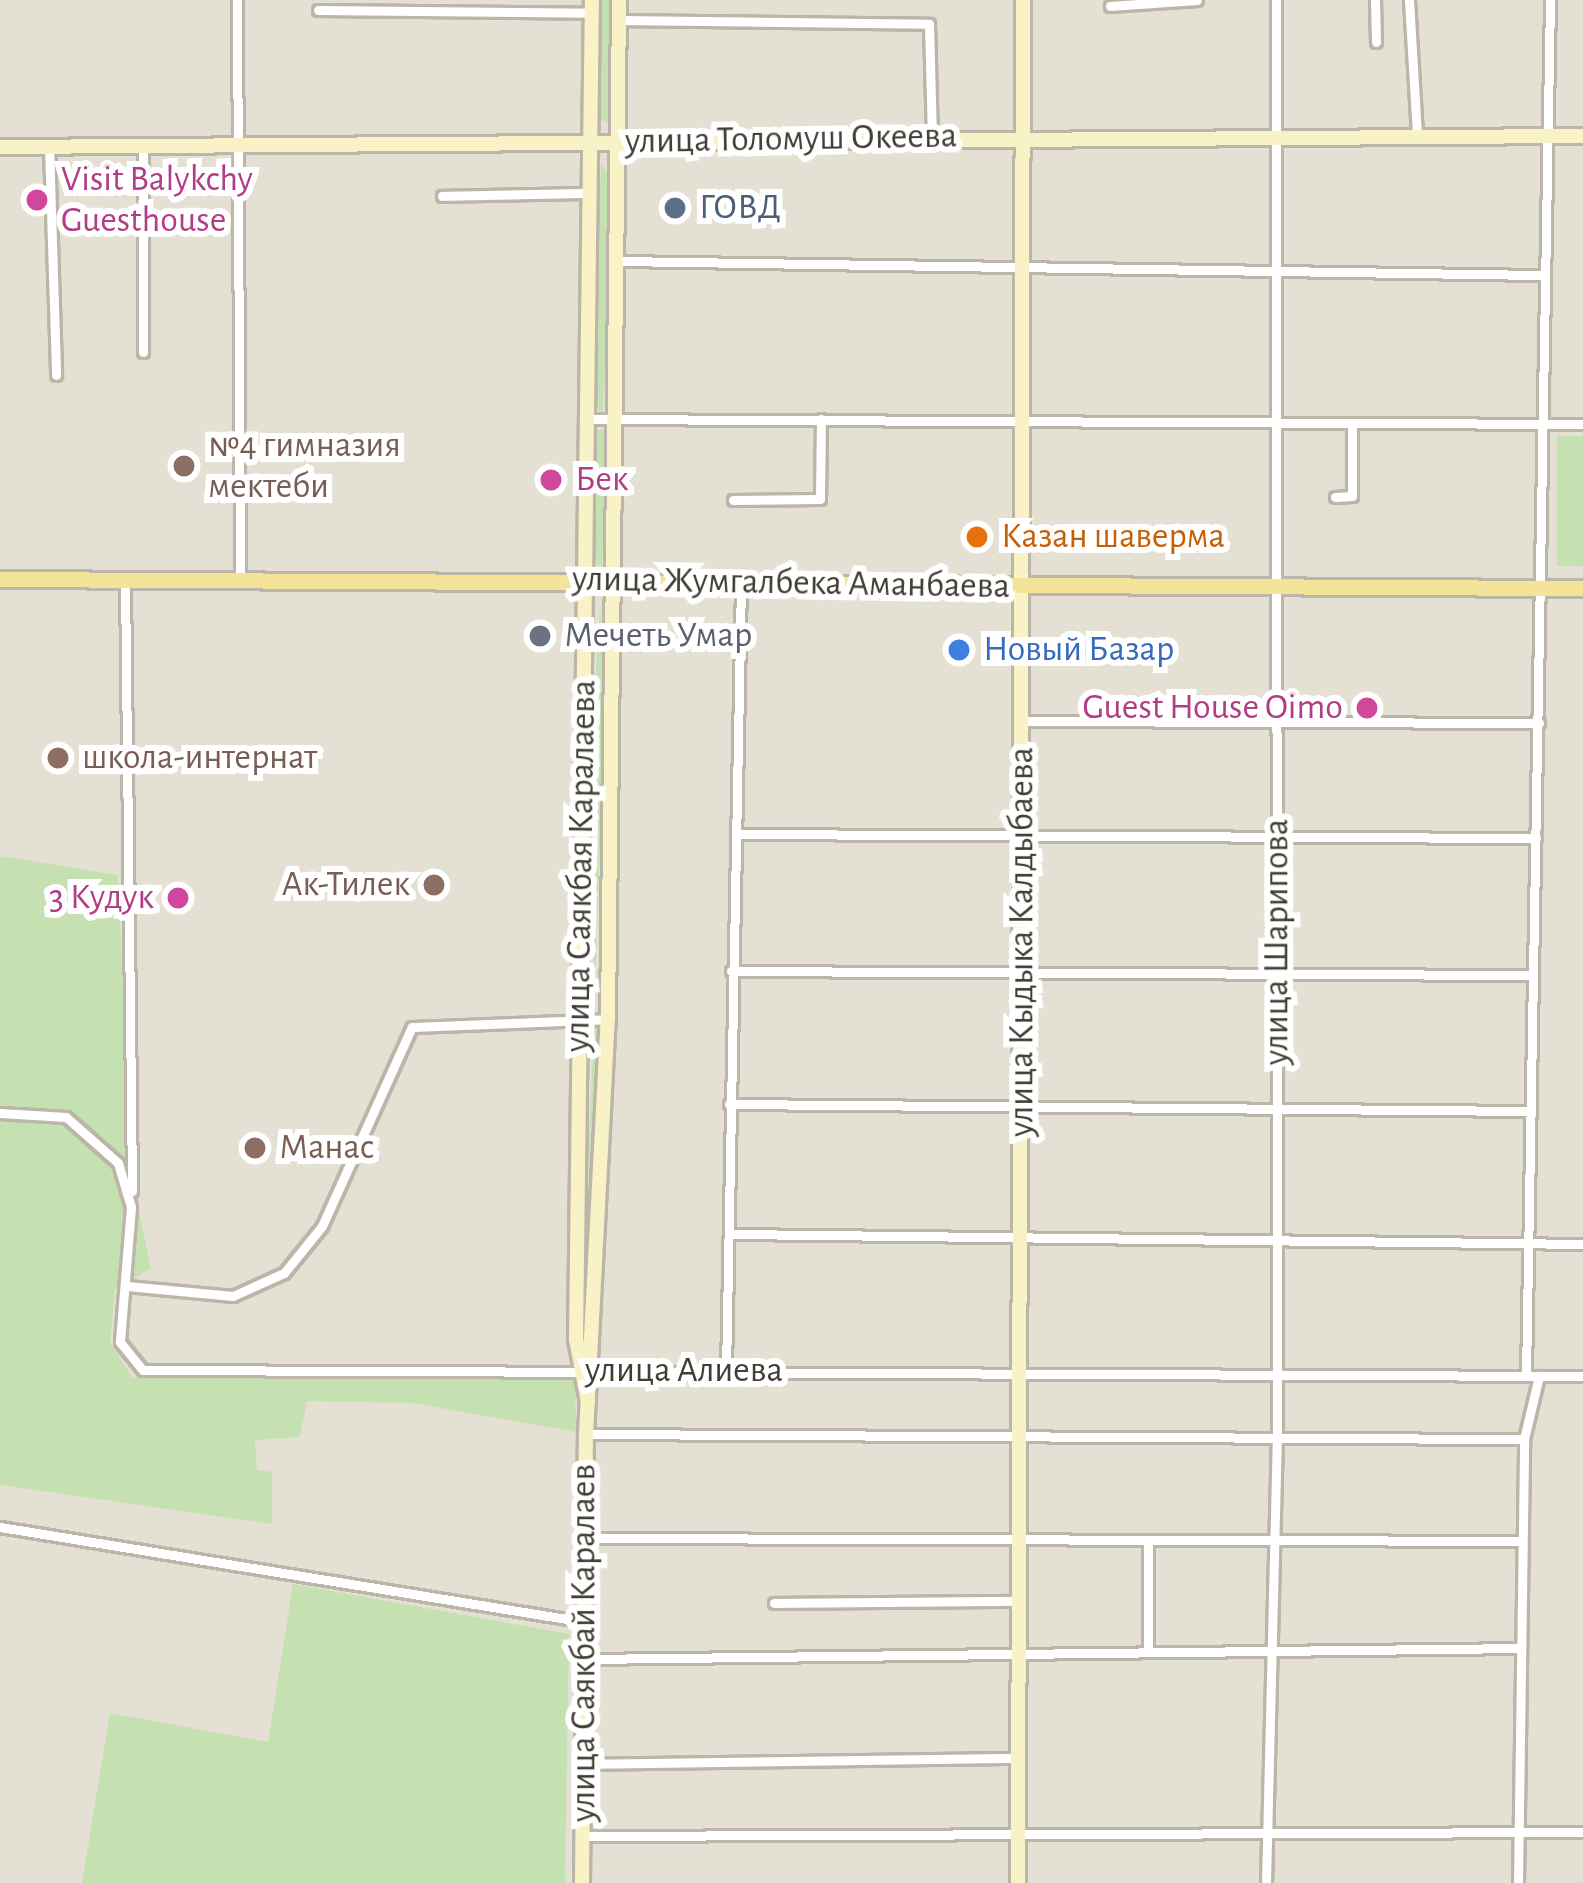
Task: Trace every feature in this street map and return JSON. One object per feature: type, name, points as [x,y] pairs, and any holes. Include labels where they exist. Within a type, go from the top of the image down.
[{"type":"main road","name":"улица Жумгалбека Аманбаева","points":[[0,579],[1583,588]]},
{"type":"street","points":[[237,0],[240,579]]},
{"type":"street","name":"улица Саякбая Каралаева","points":[[597,1370],[618,420],[619,0]]},
{"type":"street","name":"улица Кыдыка Калдыбаева","points":[[1018,1883],[1025,834],[1021,722],[1023,0]]},
{"type":"street","points":[[1110,6],[1197,0]]},
{"type":"street","name":"улица Шарипова","points":[[1266,1883],[1277,1436],[1276,0]]},
{"type":"street","points":[[1376,0],[1376,42]]},
{"type":"street","points":[[1409,0],[1417,135]]},
{"type":"street","points":[[1526,1375],[1533,1244],[1530,1112],[1547,423],[1544,274],[1550,0]]},
{"type":"street","points":[[317,10],[592,7]]},
{"type":"street","name":"улица Саякбая Каралаева","points":[[579,1371],[592,7]]},
{"type":"street","points":[[619,20],[929,24],[932,137]]},
{"type":"street","name":"улица Толомуш Океева","points":[[0,147],[1023,136],[1583,136]]},
{"type":"street","points":[[143,146],[143,352]]},
{"type":"street","points":[[50,147],[56,375]]},
{"type":"street","points":[[442,196],[590,193]]},
{"type":"street","points":[[619,261],[1544,274]]},
{"type":"street","points":[[733,500],[820,499],[821,418]]},
{"type":"street","points":[[587,419],[1583,424]]},
{"type":"street","points":[[1335,497],[1352,496],[1352,423]]},
{"type":"street","points":[[125,579],[131,1207]]},
{"type":"street","points":[[726,1371],[733,1234],[729,1104],[741,584]]},
{"type":"street","points":[[1021,722],[1539,723]]},
{"type":"street","points":[[736,834],[1536,838]]},
{"type":"street","points":[[731,971],[1024,977],[1533,975]]},
{"type":"street","points":[[127,1286],[233,1296],[284,1273],[322,1226],[412,1027],[608,1019]]},
{"type":"street","points":[[729,1104],[1022,1101],[1530,1112]]},
{"type":"street","name":"улица Алиева","points":[[0,1113],[79,1124],[118,1163],[131,1207],[122,1347],[143,1370],[1583,1376]]},
{"type":"street","points":[[733,1234],[1277,1236],[1583,1244]]},
{"type":"street","name":"улица Саякбай Каралаев","points":[[582,1883],[586,1434],[597,1370]]},
{"type":"street","name":"улица Саякбай Каралаев","points":[[579,1371],[588,1402]]},
{"type":"street","points":[[1518,1883],[1524,1438],[1539,1376]]},
{"type":"street","points":[[586,1434],[1524,1438]]},
{"type":"street","points":[[0,1527],[585,1622]]},
{"type":"street","points":[[587,1538],[1019,1546],[1522,1541]]},
{"type":"street","points":[[1148,1545],[1148,1652]]},
{"type":"street","points":[[774,1603],[1019,1600]]},
{"type":"street","points":[[584,1659],[1521,1648]]},
{"type":"street","points":[[583,1764],[1018,1758]]},
{"type":"street","points":[[583,1836],[1519,1828],[1583,1832]]},
{"type":"shaded area","points":[[0,0],[1583,0],[1583,1883],[0,1883]]},
{"type":"green space","points":[[600,0],[613,0],[608,123],[599,119]]},
{"type":"green space","points":[[601,162],[611,183],[603,413],[592,407]]},
{"type":"green space","points":[[609,432],[602,567],[590,560],[593,433]]},
{"type":"green space","points":[[1557,436],[1583,436],[1583,566],[1557,566]]},
{"type":"green space","points":[[600,607],[606,681],[594,1012],[591,747]]},
{"type":"green space","points":[[0,856],[118,875],[131,1175],[151,1268],[115,1290],[110,1343],[132,1377],[575,1372],[576,1432],[412,1403],[307,1401],[300,1437],[255,1440],[257,1470],[272,1472],[272,1524],[0,1485]]},
{"type":"green space","points":[[594,1024],[599,1034],[592,1331],[582,1312]]},
{"type":"green space","points":[[293,1584],[569,1634],[565,1883],[82,1883],[110,1713],[268,1742]]},
{"type":"place","name":"Visit Balykchy Guesthouse","points":[[37,200]]},
{"type":"place","name":"ГОВД","points":[[675,208]]},
{"type":"place","name":"№4 гимназия мектеби","points":[[184,466]]},
{"type":"place","name":"Бек","points":[[551,480]]},
{"type":"place","name":"Казан шаверма","points":[[977,537]]},
{"type":"place","name":"Мечеть Умар","points":[[540,636]]},
{"type":"place","name":"Новый Базар","points":[[959,650]]},
{"type":"place","name":"Guest House Oimo","points":[[1367,708]]},
{"type":"place","name":"школа-интернат","points":[[58,758]]},
{"type":"place","name":"Ак-Тилек","points":[[434,885]]},
{"type":"place","name":"3 Кудук","points":[[178,898]]},
{"type":"place","name":"Манас","points":[[255,1148]]}]
